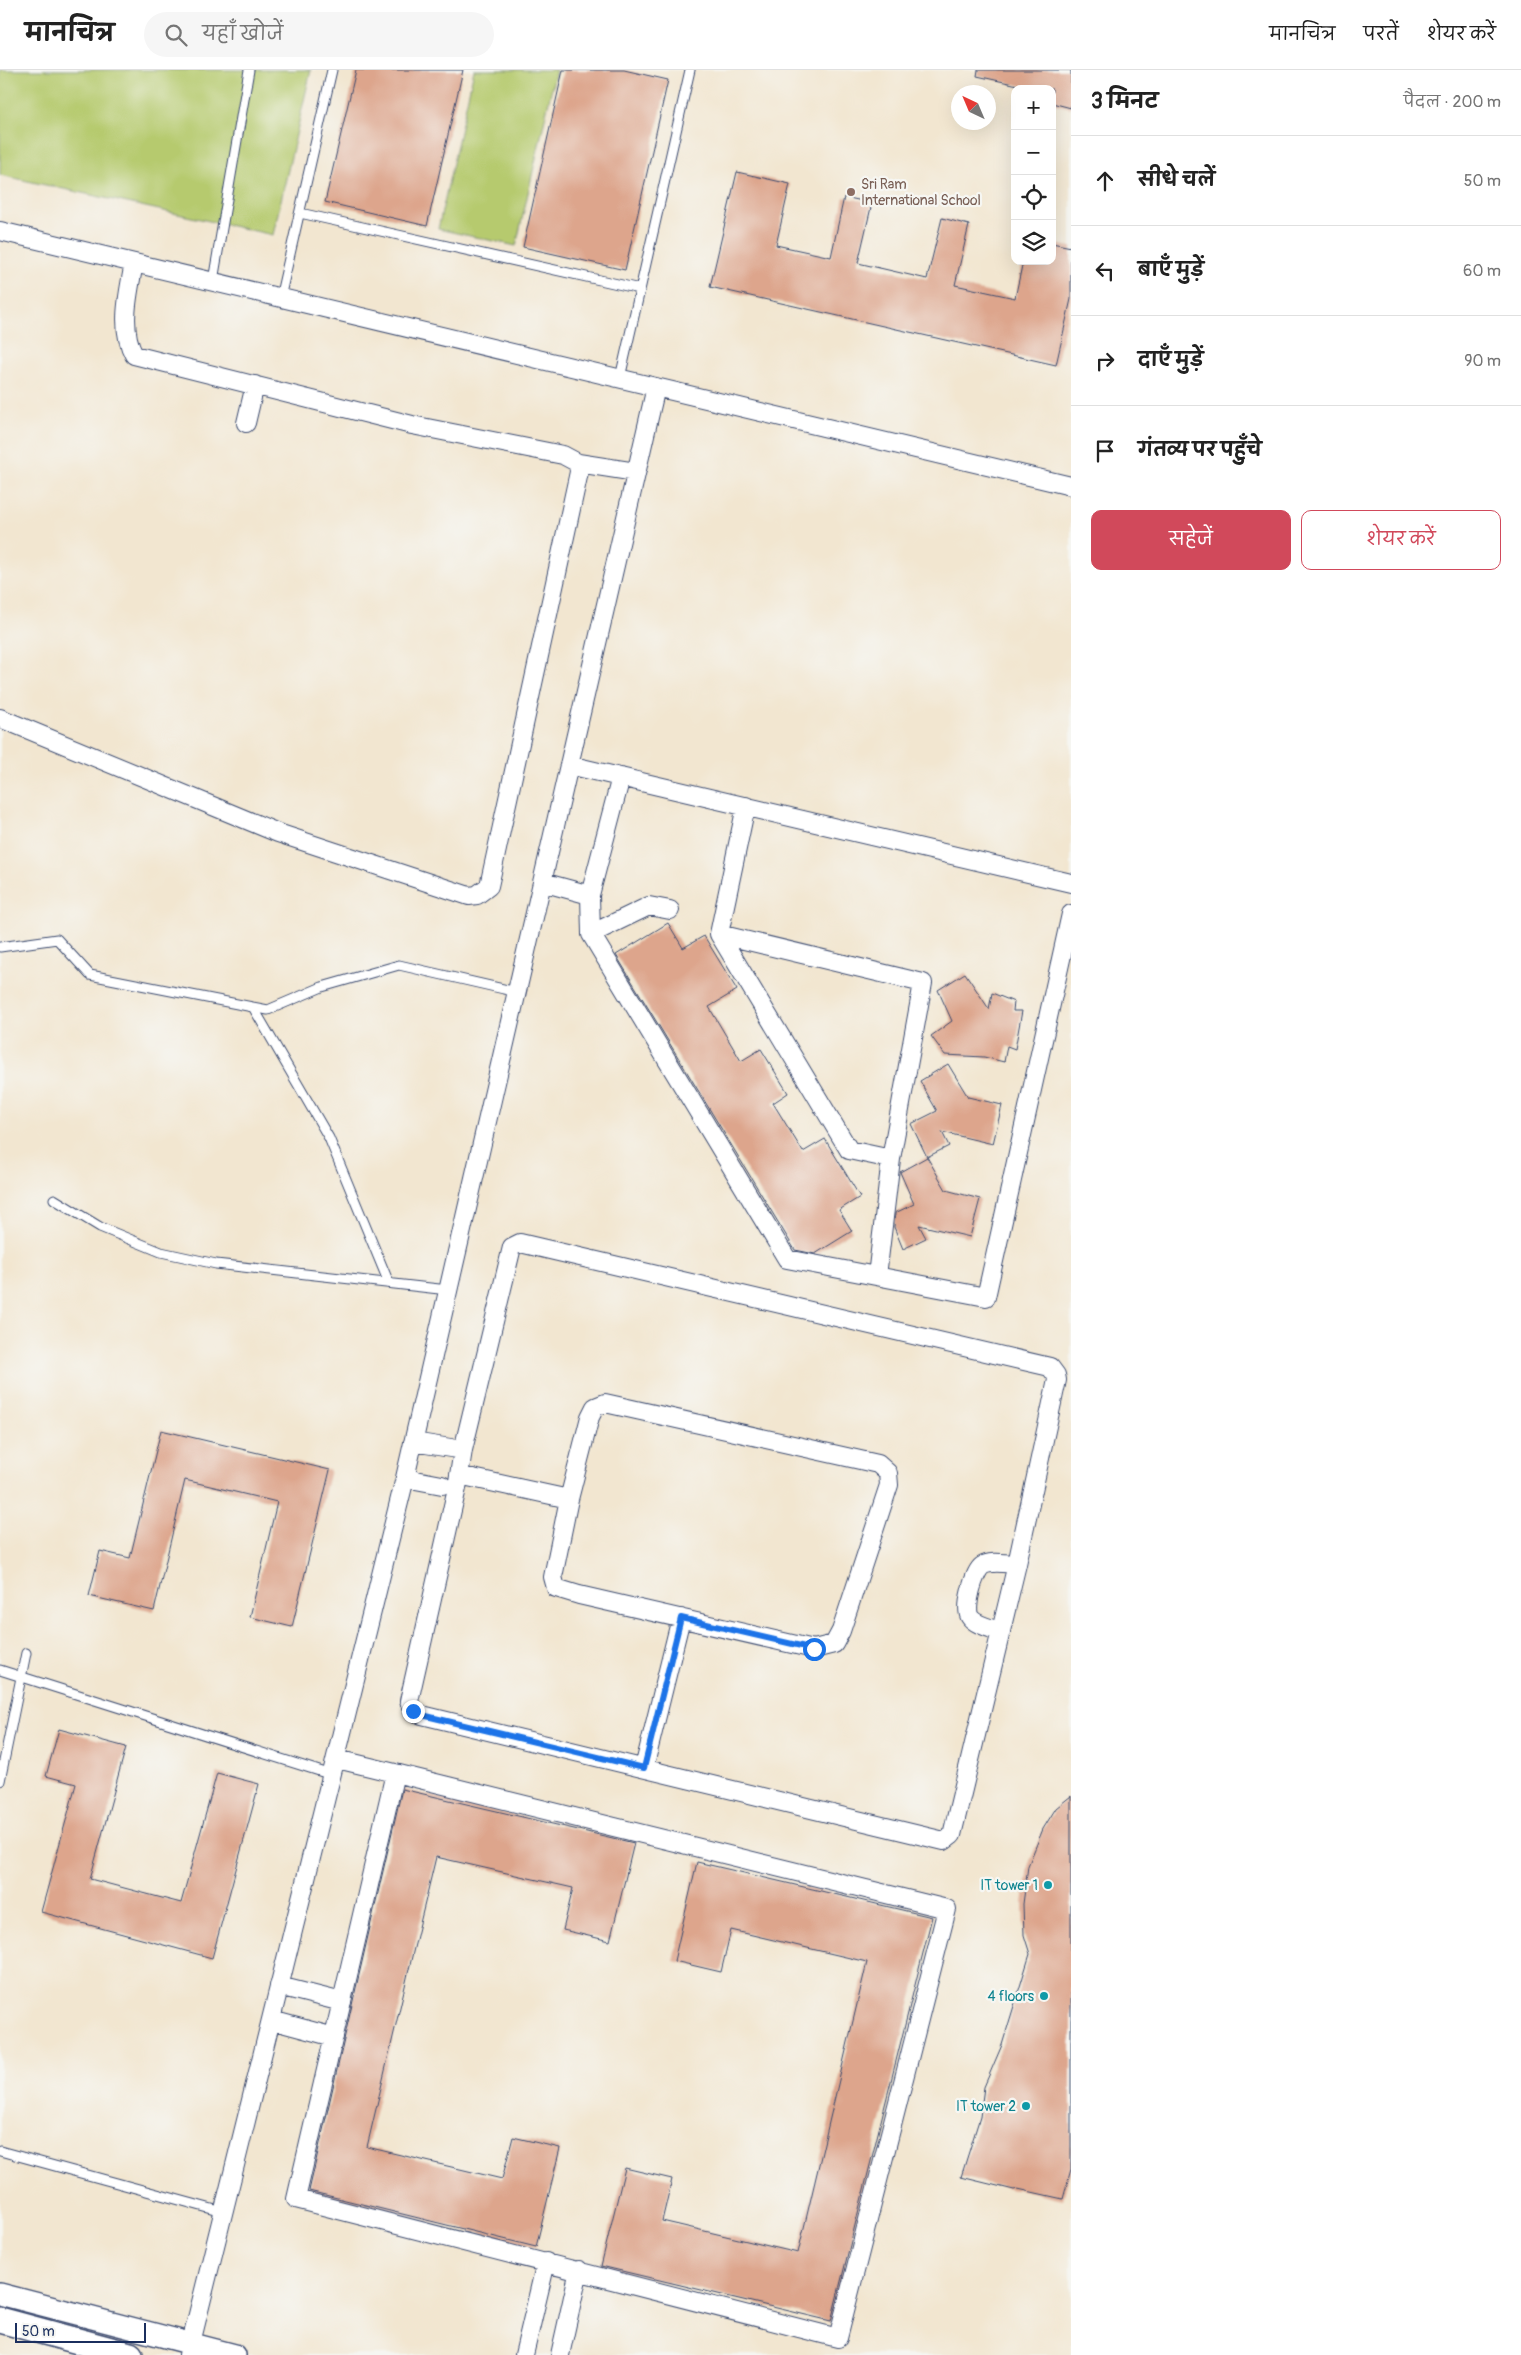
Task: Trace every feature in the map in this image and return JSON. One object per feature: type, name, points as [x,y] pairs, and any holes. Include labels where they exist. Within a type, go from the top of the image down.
[{"type":"main road","points":[[0,2320],[130,2355]]},
{"type":"street","points":[[0,231],[1071,486]]},
{"type":"street","points":[[134,263],[128,301],[127,336],[128,345],[134,355],[412,425],[563,455],[578,463],[636,472]]},
{"type":"street","points":[[246,423],[255,386]]},
{"type":"street","points":[[189,2349],[405,1478],[656,387]]},
{"type":"street","points":[[0,718],[278,833],[469,896],[477,895],[489,886],[561,560],[579,472],[578,463]]},
{"type":"street","points":[[569,765],[1071,882]]},
{"type":"street","points":[[621,777],[590,895],[591,934],[787,1259],[986,1298],[1071,914]]},
{"type":"street","points":[[746,806],[719,934],[849,1150],[891,1159]]},
{"type":"street","points":[[542,882],[590,895]]},
{"type":"street","points":[[591,934],[649,906],[670,910]]},
{"type":"street","points":[[719,934],[923,983],[891,1159],[877,1276]]},
{"type":"street","points":[[520,1243],[1050,1367],[1058,1380],[955,1830],[946,1840],[422,1715],[410,1708],[409,1701],[452,1483],[463,1450],[512,1247],[520,1243]]},
{"type":"street","points":[[605,1403],[878,1464],[888,1473],[889,1485],[842,1631],[834,1644],[814,1649],[579,1595],[556,1588],[552,1577],[569,1499],[590,1417],[595,1407],[605,1403]]},
{"type":"street","points":[[413,1442],[463,1450]]},
{"type":"street","points":[[405,1478],[569,1499]]},
{"type":"street","points":[[1001,1632],[972,1620],[968,1614],[969,1600],[976,1574],[981,1567],[990,1563],[1017,1564]]},
{"type":"street","points":[[644,1768],[681,1618]]},
{"type":"street","points":[[334,1767],[395,1773],[947,1909],[838,2338],[579,2270],[296,2199],[395,1773]]},
{"type":"street","points":[[279,1986],[342,2002]]},
{"type":"street","points":[[271,2020],[334,2037]]},
{"type":"street","points":[[524,2355],[546,2262]]},
{"type":"street","points":[[560,2355],[579,2270]]},
{"type":"street","points":[[0,2294],[189,2349],[235,2355]]},
{"type":"lane","points":[[213,281],[249,70]]},
{"type":"lane","points":[[280,298],[332,70]]},
{"type":"lane","points":[[620,378],[690,70]]},
{"type":"lane","points":[[300,213],[640,289]]},
{"type":"lane","points":[[0,947],[57,939],[90,975],[268,1010],[322,987],[399,965],[517,992]]},
{"type":"lane","points":[[253,1007],[329,1138],[388,1283]]},
{"type":"lane","points":[[54,1199],[112,1233],[161,1252],[216,1264],[448,1290]]},
{"type":"lane","points":[[0,1781],[26,1653]]},
{"type":"lane","points":[[0,1670],[334,1767]]},
{"type":"lane","points":[[0,2151],[223,2212]]},
{"type":"green space","points":[[0,70],[311,70],[273,235],[0,175]]},
{"type":"green space","points":[[474,70],[556,70],[516,246],[438,229]]},
{"type":"building","points":[[356,70],[463,70],[427,226],[325,202]]},
{"type":"building","points":[[563,70],[624,70],[668,80],[625,270],[523,247]]},
{"type":"building","points":[[978,70],[1071,70],[1071,108],[1056,104],[1056,85],[1018,85],[977,76]]},
{"type":"building","points":[[737,172],[790,184],[776,245],[831,257],[844,197],[872,203],[858,263],[927,279],[942,218],[969,225],[955,285],[1015,298],[1022,265],[1056,265],[1056,244],[1071,247],[1071,299],[1056,365],[710,287]]},
{"type":"building","points":[[668,923],[683,948],[704,936],[737,990],[709,1007],[741,1061],[761,1049],[788,1093],[773,1103],[803,1152],[825,1139],[860,1197],[839,1210],[852,1231],[815,1254],[795,1250],[616,955]]},
{"type":"building","points":[[965,973],[989,1009],[992,993],[1014,1002],[1013,1011],[1022,1011],[1015,1049],[1007,1046],[1004,1062],[984,1057],[945,1055],[931,1036],[952,1021],[938,990]]},
{"type":"building","points":[[948,1064],[968,1097],[1002,1105],[993,1144],[942,1132],[949,1146],[927,1157],[911,1124],[937,1111],[920,1081]]},
{"type":"building","points":[[927,1157],[946,1190],[980,1199],[970,1237],[919,1225],[926,1238],[903,1249],[894,1227],[895,1213],[914,1204],[900,1172]]},
{"type":"building","points":[[161,1430],[330,1470],[292,1627],[250,1617],[277,1502],[185,1480],[154,1611],[89,1596],[100,1551],[130,1558]]},
{"type":"building","points":[[59,1729],[126,1747],[90,1879],[181,1903],[217,1773],[259,1784],[212,1958],[41,1912],[76,1784],[46,1776]]},
{"type":"building","points":[[402,1789],[634,1843],[610,1941],[563,1930],[573,1888],[436,1857],[367,2147],[502,2179],[513,2137],[560,2148],[536,2247],[309,2191]]},
{"type":"building","name":"4 floors","points":[[1071,1796],[1071,2169],[1063,2199],[1018,2189],[1014,2190],[961,2177],[980,2117],[984,2087],[1002,2045],[1030,1954],[1024,1935],[1023,1904],[1028,1866],[1043,1829],[1056,1808]]},
{"type":"building","points":[[697,1862],[932,1917],[831,2321],[601,2266],[625,2168],[672,2179],[662,2221],[798,2253],[867,1962],[731,1930],[721,1972],[674,1961]]},
{"type":"place","name":"Sri Ram International School","points":[[851,192]]},
{"type":"place","name":"IT tower 1","points":[[1048,1885]]},
{"type":"place","name":"4 floors","points":[[1044,1996]]},
{"type":"place","name":"IT tower 2","points":[[1026,2106]]},
{"type":"route","points":[[413,1711],[422,1715],[644,1768],[681,1618],[814,1649]]}]
